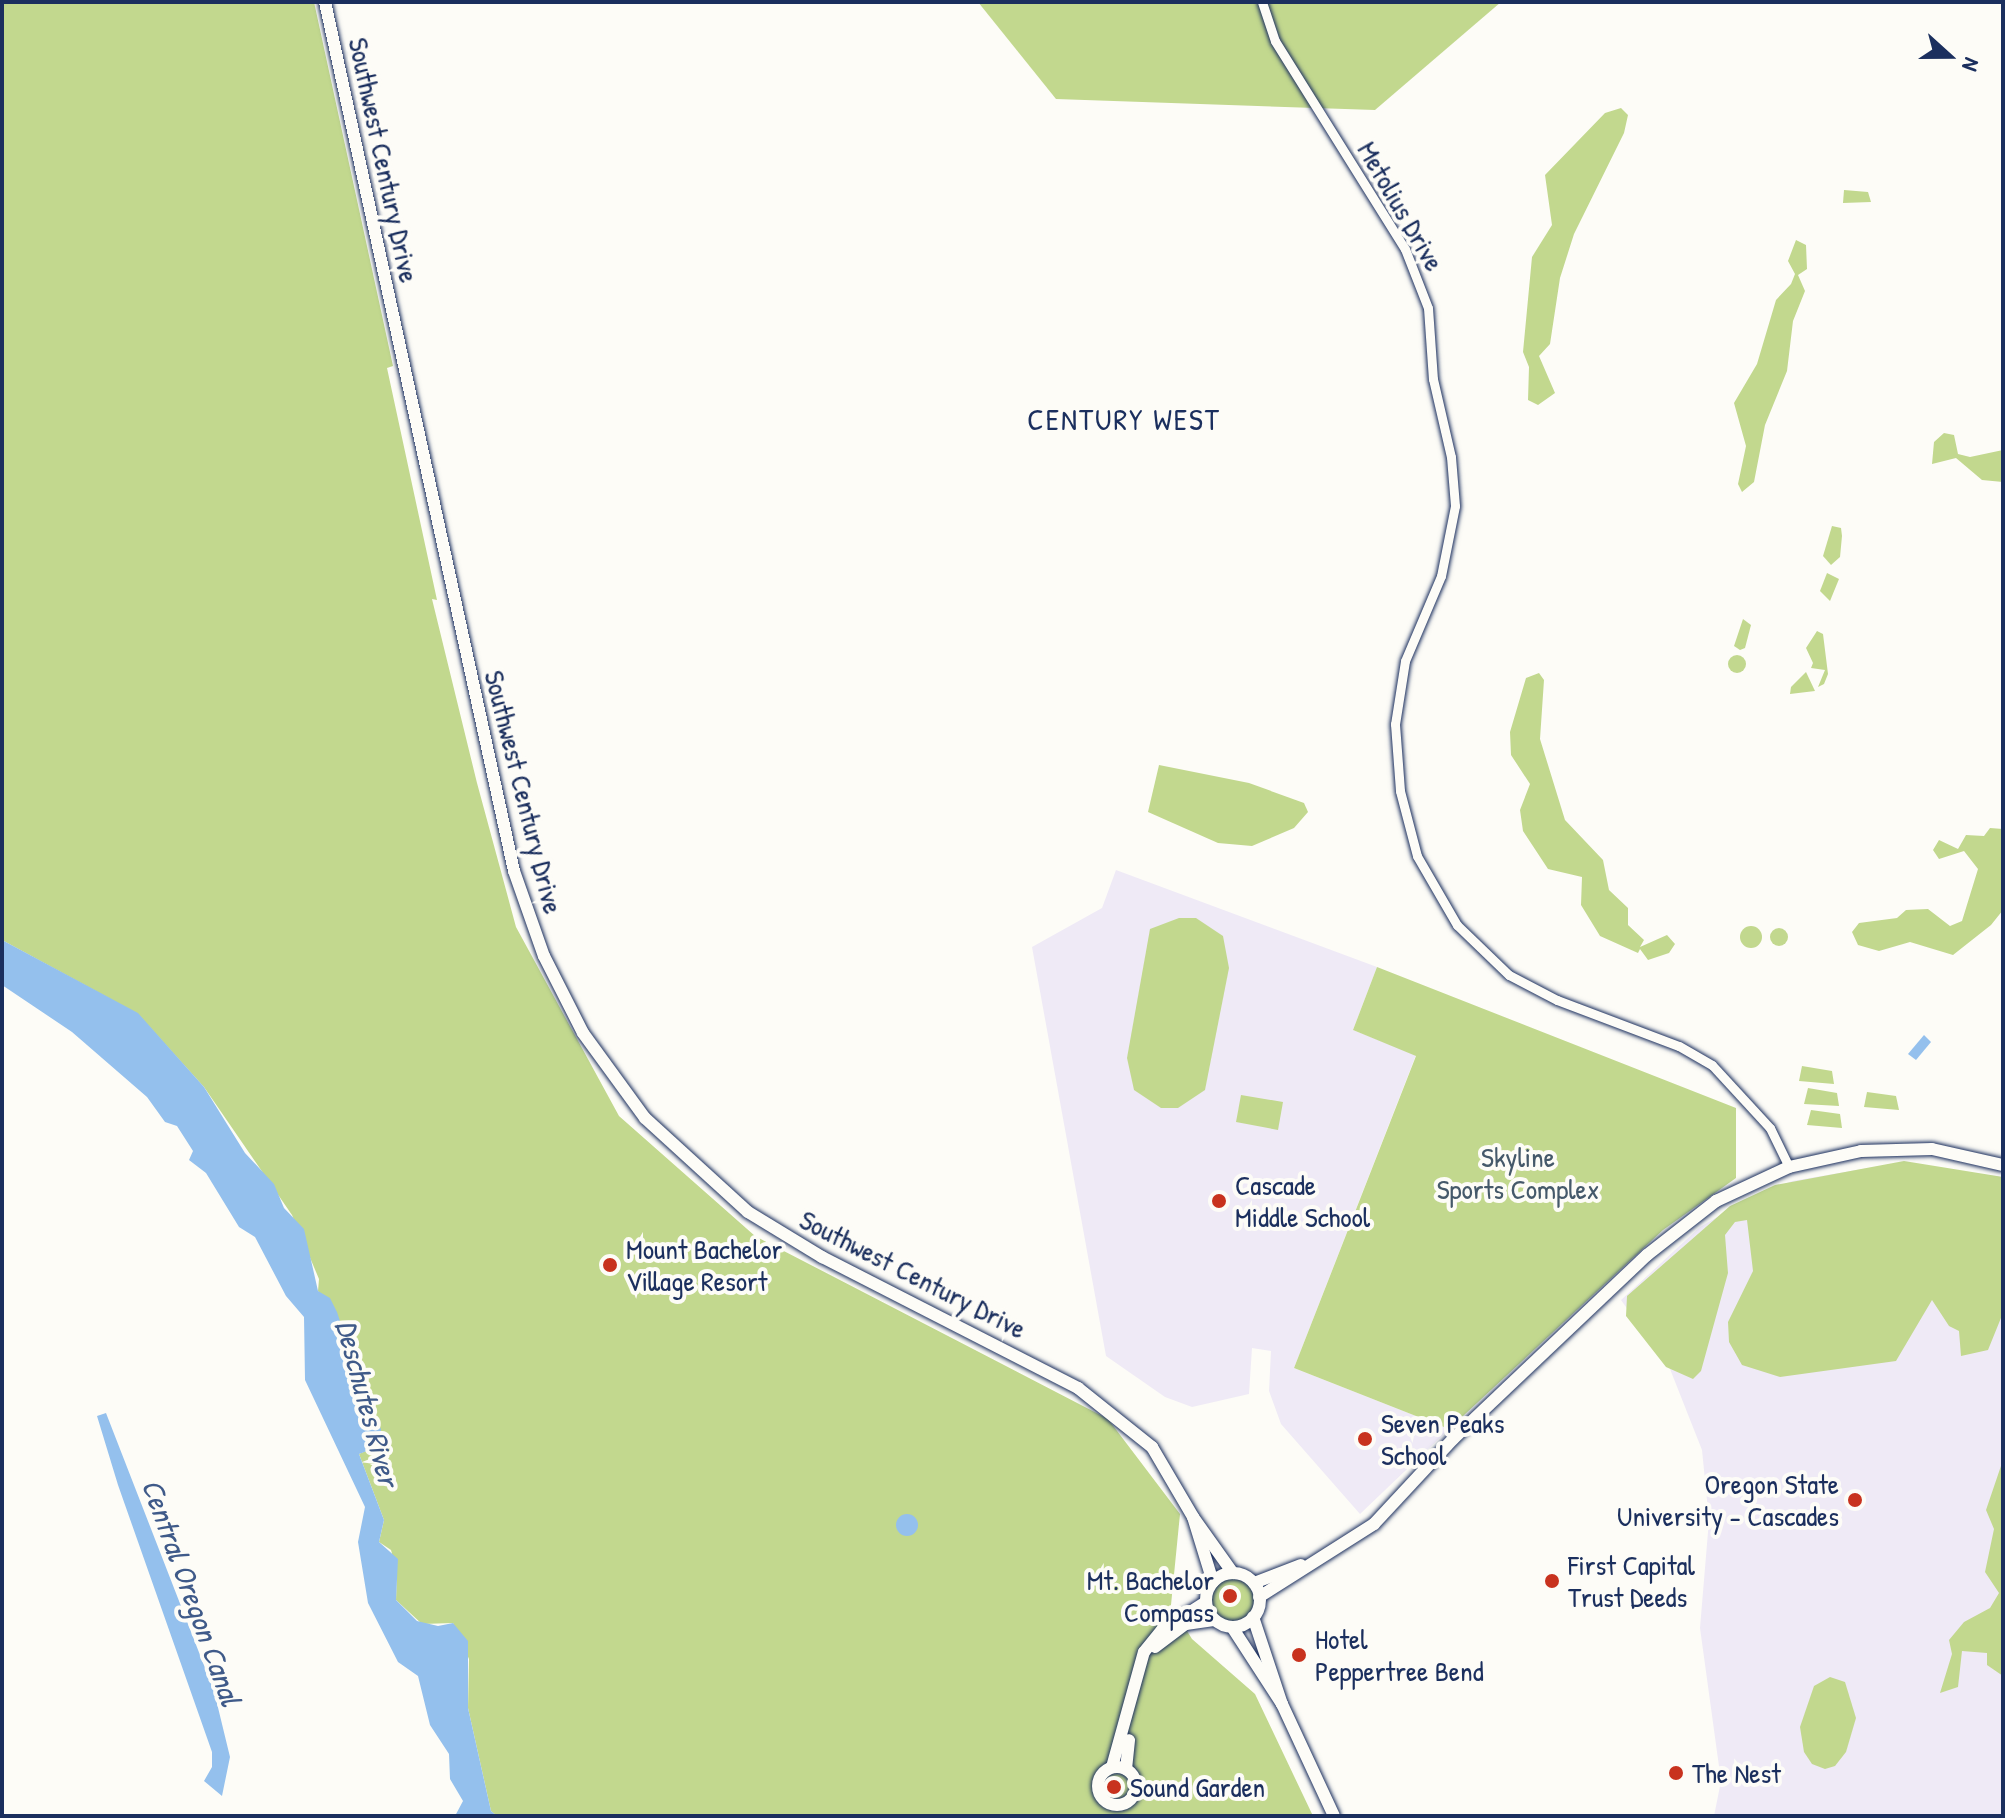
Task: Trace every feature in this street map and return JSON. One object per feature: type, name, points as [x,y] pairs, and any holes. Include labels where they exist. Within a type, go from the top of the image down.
[{"type":"main road","name":"Southwest Century Drive","points":[[325,2],[514,871],[544,956],[583,1033],[645,1118],[748,1212],[822,1257],[1078,1388],[1146,1444],[1233,1573]]},
{"type":"main road","points":[[1259,1597],[1360,1535],[1400,1493],[1677,1229],[1716,1201],[1789,1167],[1861,1151],[1932,1149],[2003,1165]]},
{"type":"main road","points":[[1254,1583],[1299,1566],[1342,1539],[1400,1493]]},
{"type":"main road","name":"Southwest Century Drive","points":[[1193,1517],[1213,1582]]},
{"type":"main road","points":[[1119,1768],[1136,1786],[1120,1810],[1107,1810],[1098,1781],[1119,1768],[1144,1652],[1162,1630],[1206,1602],[1213,1582],[1233,1573],[1254,1583],[1259,1597],[1253,1617],[1282,1704],[1334,1816]]},
{"type":"main road","points":[[1206,1602],[1214,1620]]},
{"type":"main road","points":[[1232,1627],[1253,1617]]},
{"type":"main road","points":[[1119,1768],[1134,1692],[1147,1660],[1158,1644],[1186,1624],[1214,1620],[1232,1627],[1282,1704]]},
{"type":"street","name":"Metolius Drive","points":[[1262,2],[1275,41],[1405,249],[1423,288],[1435,393],[1454,475],[1450,545],[1405,661],[1395,724],[1405,817],[1438,897],[1457,925],[1509,975],[1557,1000],[1679,1046],[1712,1065],[1770,1128],[1789,1167]]},
{"type":"shaded area","name":"Cascade Middle School","points":[[1116,870],[1377,967],[1353,1030],[1416,1055],[1294,1368],[1449,1429],[1360,1514],[1281,1424],[1269,1391],[1271,1351],[1252,1348],[1249,1394],[1192,1407],[1165,1397],[1106,1356],[1032,947],[1102,908]]},
{"type":"shaded area","name":"Oregon State University - Cascades","points":[[1898,1163],[2003,1177],[2003,1816],[1714,1816],[1721,1781],[1700,1628],[1709,1520],[1702,1450],[1670,1369],[1621,1300],[1700,1227],[1748,1199],[1792,1181]]},
{"type":"green space","points":[[2,2],[314,2],[393,366],[387,368],[437,600],[432,599],[516,927],[619,1116],[755,1236],[1108,1419],[1180,1514],[1171,1605],[1192,1639],[1255,1694],[1313,1816],[497,1816],[491,1811],[468,1708],[469,1659],[453,1623],[422,1624],[396,1600],[397,1571],[391,1550],[379,1542],[384,1520],[359,1454],[370,1449],[375,1417],[347,1336],[318,1291],[319,1279],[292,1215],[204,1087],[138,1014],[2,940]]},
{"type":"green space","points":[[978,2],[1501,2],[1375,110],[1056,99]]},
{"type":"green space","points":[[1621,108],[1628,115],[1624,133],[1574,234],[1560,278],[1550,344],[1539,356],[1555,393],[1538,405],[1528,400],[1529,367],[1523,352],[1532,257],[1552,225],[1545,175],[1605,113]]},
{"type":"green space","points":[[1844,190],[1868,192],[1871,202],[1843,203]]},
{"type":"green space","points":[[1796,240],[1806,245],[1807,269],[1798,275],[1805,291],[1793,321],[1787,371],[1765,425],[1754,482],[1742,492],[1738,484],[1746,446],[1734,403],[1757,364],[1776,300],[1791,284],[1795,274],[1788,261]]},
{"type":"green space","points":[[1944,433],[1954,435],[1958,454],[1970,457],[2003,450],[2003,482],[1982,480],[1956,458],[1932,464],[1934,442]]},
{"type":"green space","points":[[1832,526],[1841,528],[1842,536],[1840,557],[1831,565],[1823,556]]},
{"type":"green space","points":[[1827,573],[1839,579],[1830,601],[1820,591]]},
{"type":"green space","points":[[1743,619],[1751,625],[1745,648],[1740,650],[1734,646]]},
{"type":"green space","points":[[1817,631],[1823,634],[1828,674],[1824,684],[1818,687],[1825,670],[1811,668],[1813,663],[1806,648]]},
{"type":"green space","points":[[1737,655],[1746,664],[1737,673],[1728,664]]},
{"type":"green space","points":[[1806,672],[1815,691],[1790,694],[1791,687]]},
{"type":"green space","points":[[1539,673],[1544,680],[1540,739],[1565,820],[1603,860],[1609,890],[1628,908],[1628,925],[1644,940],[1640,947],[1667,935],[1675,944],[1669,953],[1648,960],[1640,949],[1638,953],[1600,936],[1581,905],[1582,877],[1548,869],[1523,831],[1520,810],[1530,784],[1511,755],[1510,732],[1526,678]]},
{"type":"green space","points":[[1159,765],[1249,783],[1304,803],[1308,812],[1294,828],[1252,846],[1218,843],[1148,812]]},
{"type":"green space","points":[[1990,828],[2003,829],[2003,910],[1991,925],[1953,955],[1910,942],[1879,951],[1858,945],[1852,932],[1859,923],[1897,918],[1906,910],[1928,909],[1950,926],[1962,921],[1978,869],[1964,851],[1939,859],[1933,850],[1939,840],[1958,849],[1966,835],[1984,836]]},
{"type":"green space","points":[[1179,918],[1196,918],[1223,936],[1229,968],[1205,1090],[1178,1108],[1161,1108],[1134,1090],[1127,1058],[1150,929]]},
{"type":"green space","points":[[1751,926],[1762,937],[1751,948],[1740,937]]},
{"type":"green space","points":[[1775,928],[1783,928],[1788,937],[1786,944],[1775,946],[1770,941],[1770,933]]},
{"type":"green space","name":"Skyline Sports Complex","points":[[1377,967],[1736,1108],[1736,1178],[1663,1230],[1449,1429],[1294,1368],[1416,1056],[1353,1030]]},
{"type":"green space","points":[[1802,1066],[1832,1071],[1834,1084],[1799,1081]]},
{"type":"green space","points":[[1808,1088],[1837,1093],[1839,1106],[1804,1104]]},
{"type":"green space","points":[[1867,1092],[1896,1096],[1899,1110],[1864,1107]]},
{"type":"green space","points":[[1241,1095],[1283,1102],[1278,1130],[1236,1122]]},
{"type":"green space","points":[[1811,1110],[1840,1114],[1842,1128],[1807,1125]]},
{"type":"green space","points":[[1904,1161],[2003,1177],[2003,1313],[1988,1350],[1961,1356],[1959,1331],[1949,1326],[1932,1300],[1896,1361],[1780,1377],[1742,1365],[1729,1342],[1728,1322],[1753,1271],[1747,1220],[1735,1222],[1725,1235],[1728,1273],[1701,1371],[1693,1379],[1666,1367],[1626,1316],[1627,1296],[1730,1206],[1775,1185]]},
{"type":"green space","points":[[2003,1460],[2003,1676],[1987,1665],[1987,1653],[1962,1651],[1958,1687],[1940,1693],[1952,1654],[1949,1640],[1964,1622],[1990,1608],[1999,1593],[1985,1572],[1994,1529],[1986,1510]]},
{"type":"green space","points":[[1233,1579],[1248,1585],[1254,1600],[1248,1615],[1233,1621],[1218,1615],[1212,1600],[1218,1585]]},
{"type":"green space","points":[[1830,1677],[1845,1682],[1856,1718],[1846,1752],[1835,1766],[1825,1769],[1812,1764],[1804,1752],[1800,1727],[1814,1686]]},
{"type":"water","points":[[2,940],[138,1013],[204,1087],[245,1153],[274,1184],[284,1208],[304,1229],[318,1291],[330,1298],[337,1312],[369,1409],[381,1429],[380,1446],[359,1454],[384,1520],[379,1542],[398,1559],[396,1600],[417,1621],[438,1626],[453,1623],[468,1641],[468,1708],[491,1811],[497,1816],[455,1816],[463,1801],[450,1779],[449,1754],[430,1725],[418,1676],[398,1662],[368,1603],[358,1542],[365,1507],[305,1380],[304,1317],[286,1296],[255,1237],[239,1227],[206,1173],[189,1160],[193,1151],[177,1126],[165,1122],[147,1097],[72,1032],[2,985]]},
{"type":"water","points":[[1924,1035],[1931,1042],[1916,1060],[1908,1054]]},
{"type":"water","points":[[106,1413],[214,1691],[230,1757],[222,1796],[204,1781],[212,1767],[212,1752],[118,1485],[97,1416]]},
{"type":"water","points":[[907,1514],[915,1517],[918,1525],[915,1533],[907,1536],[899,1533],[896,1525],[899,1517]]},
{"type":"place","name":"Cascade Middle School","points":[[1219,1201]]},
{"type":"place","name":"Mount Bachelor Village Resort","points":[[610,1265]]},
{"type":"place","name":"Seven Peaks School","points":[[1365,1439]]},
{"type":"place","name":"Oregon State University - Cascades","points":[[1855,1500]]},
{"type":"place","name":"First Capital Trust Deeds","points":[[1552,1581]]},
{"type":"place","name":"Mt. Bachelor Compass","points":[[1230,1596]]},
{"type":"place","name":"Hotel Peppertree Bend","points":[[1299,1655]]},
{"type":"place","name":"The Nest","points":[[1676,1773]]},
{"type":"place","name":"Sound Garden","points":[[1114,1787]]},
{"type":"district","name":"CENTURY WEST","points":[[1124,419]]},
{"type":"water label","name":"Deschutes River","points":[[368,1403]]},
{"type":"water label","name":"Central Oregon Canal","points":[[192,1592]]}]
